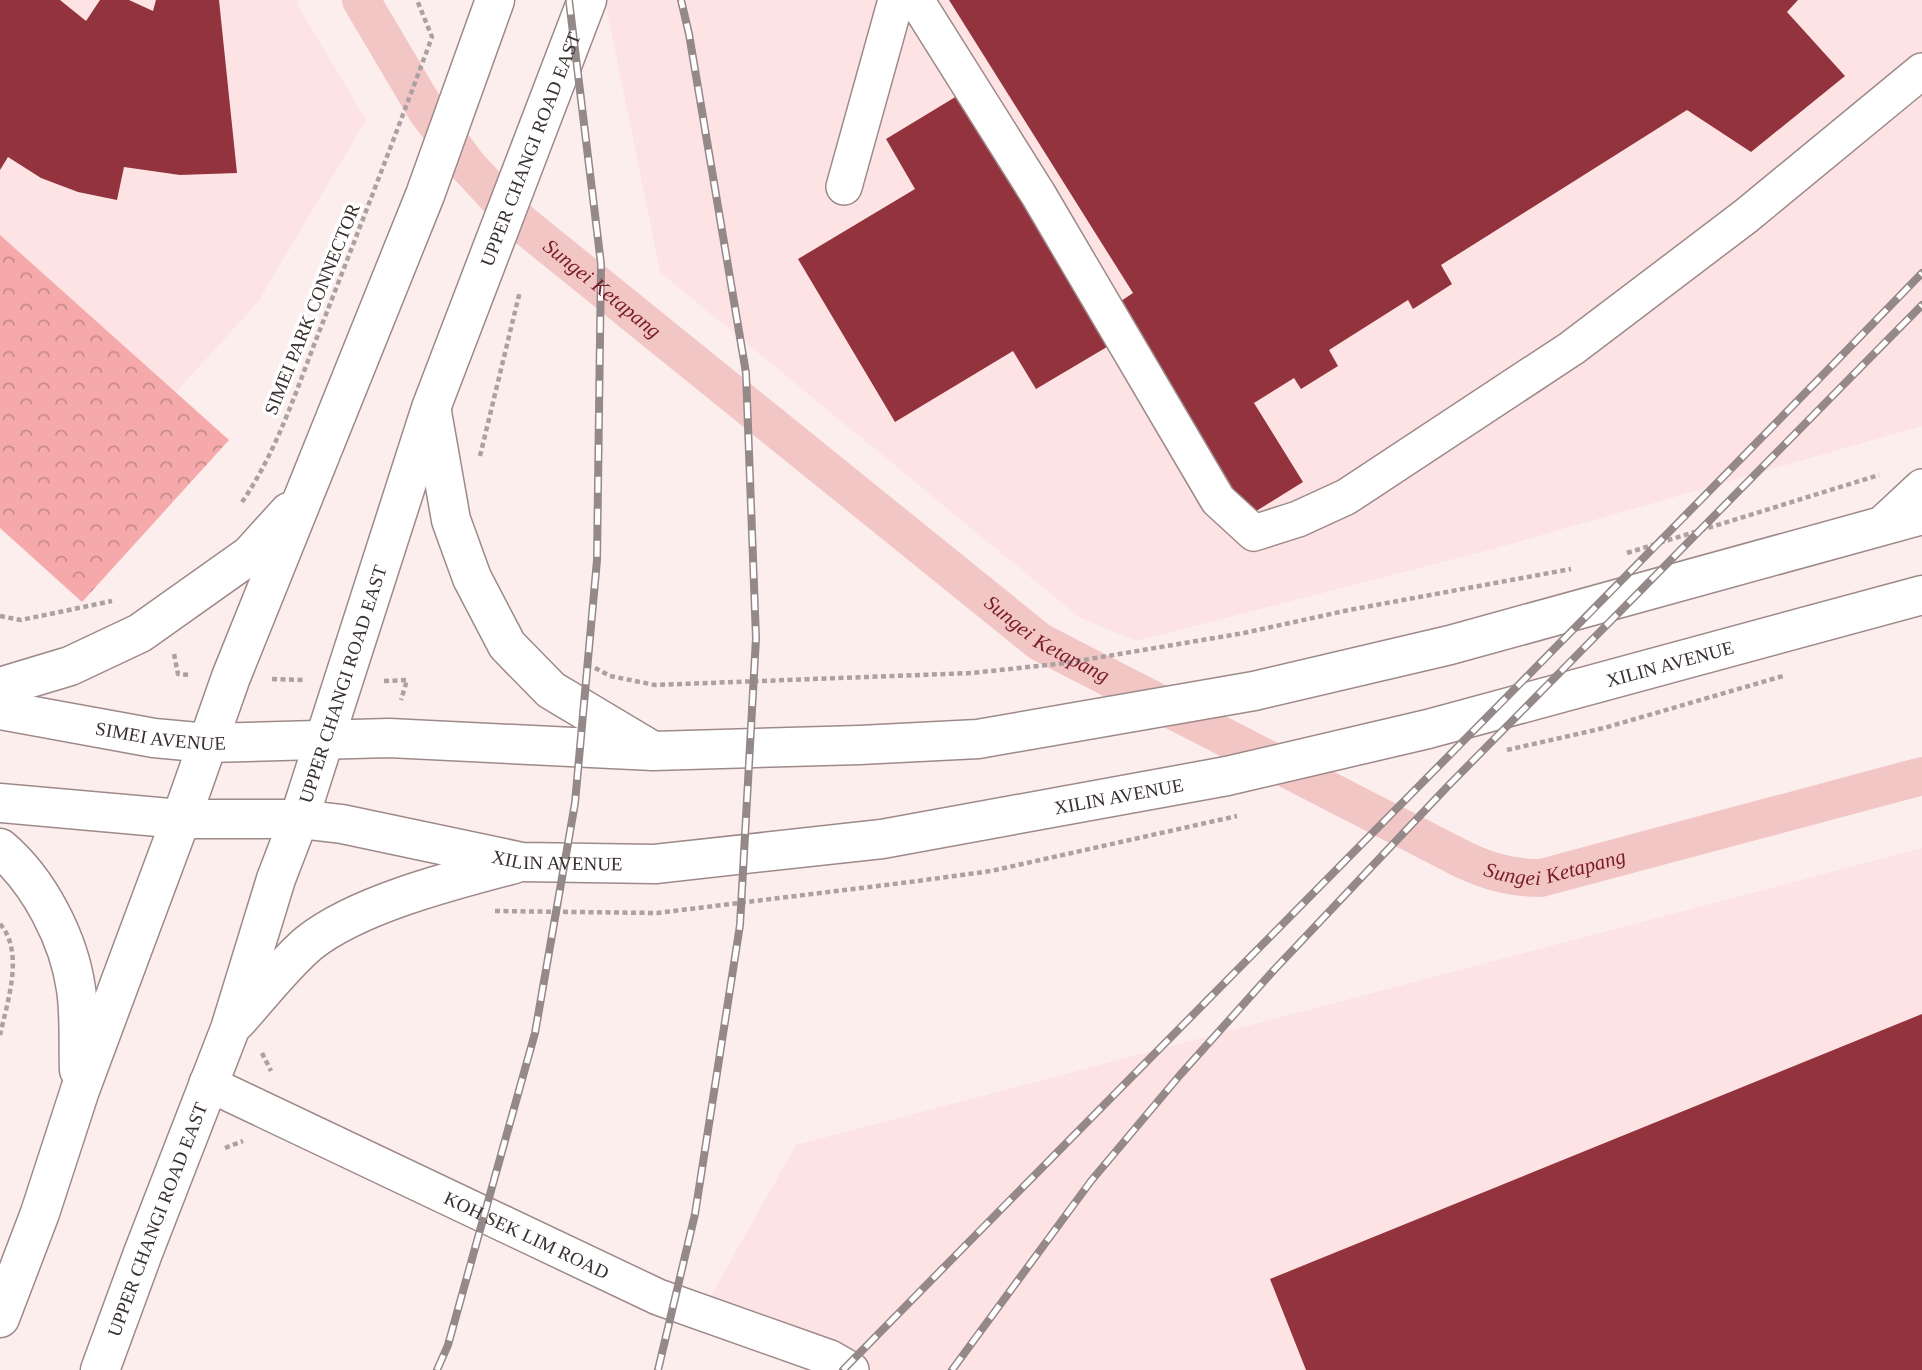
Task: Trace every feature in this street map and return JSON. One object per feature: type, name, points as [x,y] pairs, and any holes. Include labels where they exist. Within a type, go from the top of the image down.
[{"type":"main road","points":[[0,1318],[231,677],[425,195],[495,0]]},
{"type":"main road","name":"UPPER CHANGI ROAD EAST","points":[[100,1370],[229,1029],[432,408],[587,0]]},
{"type":"main road","points":[[432,408],[450,520],[472,578],[507,645],[551,690],[653,751]]},
{"type":"main road","points":[[0,687],[70,666],[141,633],[250,555],[305,495]]},
{"type":"main road","points":[[322,740],[389,738],[653,751],[860,745],[978,738],[1254,691],[1450,645],[1922,515]]},
{"type":"main road","name":"XILIN AVENUE","points":[[299,819],[342,824],[522,862],[655,864],[882,839],[1227,776],[1428,729],[1922,595]]},
{"type":"main road","name":"SIMEI AVENUE","points":[[0,710],[154,737],[208,743],[322,740]]},
{"type":"main road","points":[[0,803],[181,819],[299,819]]},
{"type":"main road","points":[[0,848],[38,893],[61,934],[76,988],[80,1090]]},
{"type":"main road","points":[[229,1029],[307,945],[329,929],[367,911],[459,878],[522,862]]},
{"type":"lane","points":[[844,187],[896,0]]},
{"type":"lane","points":[[916,0],[1038,194],[1218,500],[1254,533],[1298,519],[1346,496],[1572,348],[1746,216],[1922,71]]},
{"type":"lane","points":[[1879,527],[1922,487]]},
{"type":"lane","name":"KOH SEK LIM ROAD","points":[[207,1083],[658,1297],[830,1358],[851,1370]]},
{"type":"path","name":"SIMEI PARK CONNECTOR","points":[[236,511],[258,479],[385,164],[432,37],[417,0]]},
{"type":"path","points":[[479,459],[519,291]]},
{"type":"path","points":[[1614,557],[1885,474]]},
{"type":"path","points":[[592,667],[610,676],[655,685],[972,673],[1066,663],[1244,633],[1349,610],[1574,568]]},
{"type":"path","points":[[0,616],[21,620],[111,602],[122,596]]},
{"type":"path","points":[[1500,752],[1604,728],[1790,674]]},
{"type":"path","points":[[0,924],[5,930],[15,967],[0,1035]]},
{"type":"shaded area","points":[[0,0],[297,0],[366,120],[258,302],[134,438],[0,515]]},
{"type":"shaded area","points":[[605,0],[1922,0],[1922,426],[1493,549],[1136,641],[1079,617],[660,272]]},
{"type":"shaded area","points":[[1922,848],[1922,1370],[858,1370],[708,1301],[796,1145]]},
{"type":"green space","points":[[0,235],[229,440],[82,602],[0,528]]},
{"type":"building","points":[[0,0],[60,0],[86,21],[100,0],[129,0],[153,11],[156,0],[219,0],[237,173],[180,175],[124,167],[117,200],[78,192],[41,178],[8,157],[0,170]]},
{"type":"building","points":[[949,0],[1798,0],[1787,12],[1845,76],[1751,152],[1687,110],[1441,265],[1452,284],[1413,309],[1408,300],[1329,350],[1338,366],[1301,389],[1294,378],[1254,403],[1303,482],[1245,518],[1112,307],[1133,293]]},
{"type":"building","points":[[962,93],[1112,344],[1036,389],[1013,351],[895,422],[798,259],[915,189],[886,139]]},
{"type":"building","points":[[1922,1014],[1922,1370],[1306,1370],[1270,1279]]},
{"type":"waterway","name":"Sungei Ketapang","points":[[361,0],[426,110],[468,166],[520,222],[1040,642],[1464,860],[1501,874],[1541,878],[1922,776]]},
{"type":"railway","points":[[437,1370],[448,1345],[535,1033],[575,803],[597,560],[601,264],[569,0]]},
{"type":"railway","points":[[658,1370],[695,1214],[740,925],[756,638],[746,373],[681,0]]},
{"type":"railway","points":[[843,1370],[1922,273]]},
{"type":"railway","points":[[952,1370],[1091,1181],[1180,1075],[1274,970],[1447,787],[1922,305]]}]
